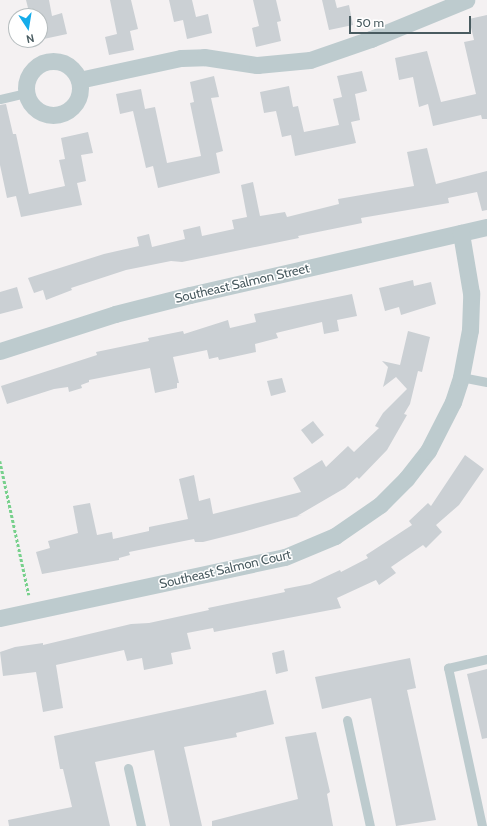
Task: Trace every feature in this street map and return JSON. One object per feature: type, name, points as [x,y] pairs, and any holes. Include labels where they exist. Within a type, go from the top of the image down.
[{"type":"street","points":[[79,80],[181,58],[204,57],[257,65],[310,60],[371,40],[466,0]]},
{"type":"street","points":[[53,61],[64,63],[74,70],[79,80],[78,98],[72,106],[55,114],[37,109],[26,93],[27,81],[32,71],[41,63],[53,61]]},
{"type":"street","name":"Southeast Salmon Street","points":[[0,351],[115,314],[190,294],[487,227]]},
{"type":"street","name":"Southeast Salmon Court","points":[[0,618],[285,557],[335,536],[380,505],[406,479],[437,435],[461,377],[470,330],[471,293],[461,233]]},
{"type":"lane","points":[[0,99],[26,93]]},
{"type":"lane","points":[[461,377],[487,382]]},
{"type":"lane","points":[[482,826],[448,668],[487,659]]},
{"type":"lane","points":[[347,720],[370,826]]},
{"type":"lane","points":[[128,768],[141,826]]},
{"type":"path","points":[[0,461],[32,611]]},
{"type":"building","points":[[26,0],[49,0],[52,16],[62,13],[67,34],[48,38],[48,8],[28,8]]},
{"type":"building","points":[[110,0],[131,0],[138,29],[130,31],[134,50],[109,55],[105,37],[117,34]]},
{"type":"building","points":[[169,0],[192,0],[196,17],[208,14],[212,33],[187,39],[183,20],[174,22]]},
{"type":"building","points":[[253,0],[276,0],[281,21],[277,22],[281,41],[256,47],[252,28],[259,26]]},
{"type":"building","points":[[322,0],[335,0],[337,8],[349,5],[353,25],[329,30]]},
{"type":"building","points":[[487,15],[487,119],[482,119],[481,115],[433,126],[428,104],[419,107],[413,77],[399,80],[395,58],[427,51],[441,102],[476,94],[464,42],[474,40],[469,19]]},
{"type":"building","points":[[362,71],[367,91],[355,94],[360,120],[351,122],[356,143],[295,156],[291,135],[282,137],[276,111],[264,113],[260,92],[289,86],[293,107],[298,106],[304,132],[339,125],[333,99],[342,97],[337,76]]},
{"type":"building","points":[[214,76],[219,97],[211,98],[223,151],[216,153],[220,173],[158,188],[153,166],[146,168],[133,111],[120,114],[116,94],[141,89],[145,109],[155,107],[167,163],[201,156],[190,103],[194,102],[190,82]]},
{"type":"building","points":[[6,104],[13,134],[16,134],[29,194],[65,186],[59,160],[65,159],[61,138],[88,132],[93,153],[81,155],[86,181],[77,183],[82,205],[21,217],[16,196],[7,198],[0,165],[0,105]]},
{"type":"building","points":[[427,148],[436,184],[487,171],[487,210],[482,211],[477,192],[448,198],[449,203],[361,218],[362,223],[298,236],[299,238],[182,262],[171,261],[126,270],[71,288],[72,290],[46,300],[43,290],[34,293],[28,278],[104,254],[139,246],[137,237],[149,234],[152,247],[185,239],[183,230],[200,226],[202,236],[234,229],[232,220],[247,217],[241,185],[253,182],[260,216],[285,212],[287,217],[339,204],[338,199],[414,186],[407,152]]},
{"type":"building","points":[[413,280],[414,286],[431,282],[436,304],[401,315],[399,307],[385,311],[379,288]]},
{"type":"building","points":[[17,287],[23,308],[0,314],[0,292]]},
{"type":"building","points":[[352,294],[357,316],[337,320],[339,331],[324,334],[322,322],[276,333],[278,338],[255,344],[256,352],[219,360],[218,357],[209,359],[207,350],[173,357],[179,383],[177,383],[177,388],[155,393],[150,368],[89,380],[89,382],[81,385],[82,388],[69,392],[68,387],[54,389],[7,404],[1,386],[97,355],[96,352],[149,341],[148,338],[183,331],[184,334],[228,320],[230,328],[256,322],[254,314]]},
{"type":"building","points":[[408,331],[430,337],[422,372],[418,371],[410,404],[404,414],[407,415],[387,450],[359,479],[357,477],[345,488],[297,516],[302,515],[203,542],[195,542],[194,539],[129,552],[130,555],[119,558],[119,560],[42,574],[36,552],[50,548],[48,541],[78,533],[73,506],[90,503],[97,535],[112,532],[113,539],[149,531],[149,527],[188,519],[179,479],[194,475],[199,501],[210,498],[213,514],[301,492],[293,478],[322,460],[326,467],[348,446],[354,452],[379,428],[375,426],[383,413],[407,389],[396,377],[383,387],[388,367],[382,361],[400,365]]},
{"type":"building","points":[[282,378],[286,392],[271,396],[267,381]]},
{"type":"building","points":[[313,421],[324,435],[312,444],[301,430]]},
{"type":"building","points":[[465,455],[484,469],[459,505],[436,525],[442,532],[426,548],[423,545],[391,567],[396,573],[379,585],[376,580],[337,598],[341,608],[214,632],[213,628],[187,633],[191,649],[171,653],[173,664],[144,670],[142,658],[127,661],[124,650],[56,665],[63,708],[43,712],[36,672],[3,676],[0,652],[15,647],[43,643],[43,645],[131,624],[149,623],[209,610],[208,608],[285,592],[284,589],[310,584],[340,570],[341,572],[368,558],[366,555],[412,525],[409,521],[428,503],[431,506]]},
{"type":"building","points":[[284,650],[288,671],[276,674],[272,653]]},
{"type":"building","points":[[410,658],[416,688],[407,690],[436,820],[396,826],[371,698],[322,709],[315,677]]},
{"type":"building","points":[[487,669],[487,738],[482,739],[467,674]]},
{"type":"building","points":[[266,690],[274,724],[236,733],[237,737],[184,747],[202,826],[170,826],[154,750],[95,762],[110,826],[9,826],[8,820],[72,807],[63,769],[60,769],[54,736]]},
{"type":"building","points":[[316,732],[330,792],[327,794],[333,826],[212,826],[212,821],[298,799],[285,737]]}]
